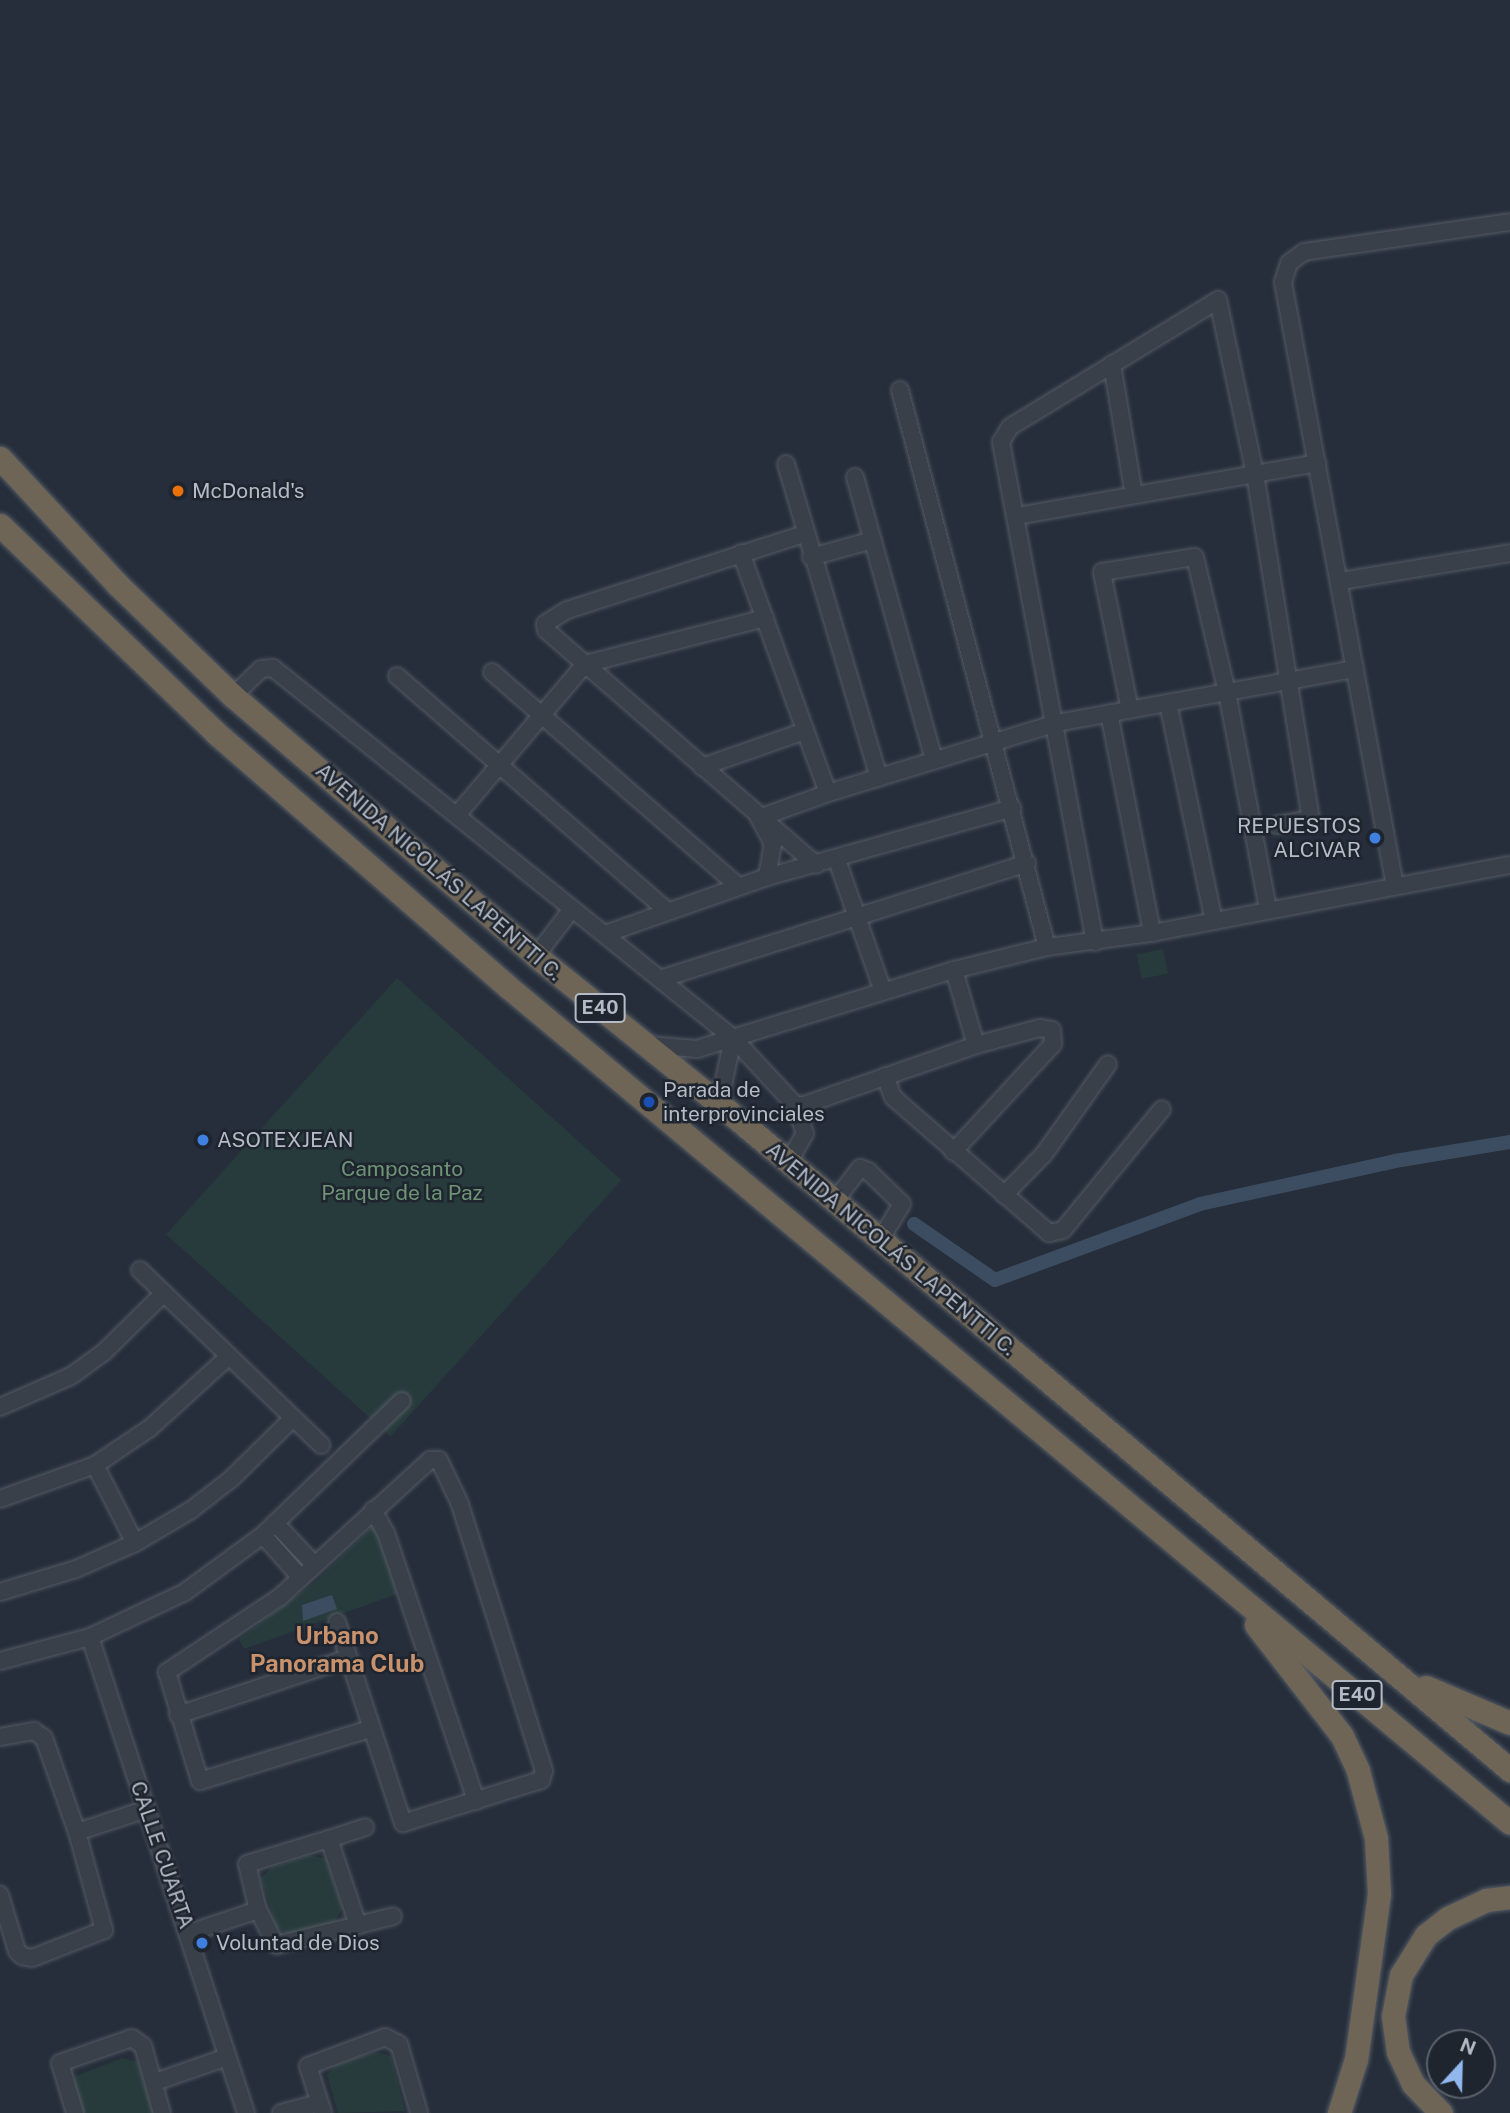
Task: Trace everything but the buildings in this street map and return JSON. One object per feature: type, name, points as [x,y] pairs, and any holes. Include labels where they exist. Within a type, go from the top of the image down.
[{"type":"highway","name":"AVENIDA NICOLÁS LAPENTTI C.","points":[[0,458],[118,585],[233,696],[536,956],[728,1111],[1348,1632]]},
{"type":"highway","name":"AVENIDA NICOLÁS LAPENTTI C.","points":[[0,525],[216,733],[507,986],[1205,1567]]},
{"type":"highway","name":"E40","points":[[1205,1567],[1510,1823]]},
{"type":"highway","points":[[1205,1567],[1318,1702],[1342,1736],[1369,1808],[1379,1894],[1356,2059],[1339,2113]]},
{"type":"highway","name":"E40","points":[[1348,1632],[1510,1770]]},
{"type":"highway","points":[[1348,1632],[1413,1681],[1510,1723]]},
{"type":"highway","points":[[1441,2113],[1413,2084],[1398,2052],[1393,2016],[1396,1989],[1415,1949],[1437,1925],[1466,1906],[1510,1897]]},
{"type":"street","points":[[1395,886],[1354,669],[1341,581],[1283,282],[1289,263],[1304,252],[1510,222]]},
{"type":"street","points":[[1095,942],[1003,434],[1218,300],[1255,474],[1311,819],[1278,825]]},
{"type":"street","points":[[1112,364],[1134,495]]},
{"type":"street","points":[[900,390],[1047,947]]},
{"type":"street","points":[[1017,516],[1317,463]]},
{"type":"street","points":[[786,464],[811,558],[879,777]]},
{"type":"street","points":[[855,477],[934,760]]},
{"type":"street","points":[[804,534],[548,619],[546,630],[816,865]]},
{"type":"street","points":[[811,558],[873,540]]},
{"type":"street","points":[[741,553],[828,793]]},
{"type":"street","points":[[1341,581],[1510,553]]},
{"type":"street","points":[[1130,710],[1101,576],[1105,569],[1195,557],[1227,692],[1268,911]]},
{"type":"street","points":[[457,815],[585,664],[765,618]]},
{"type":"street","points":[[233,696],[261,669],[273,667],[733,1038],[795,1105],[805,1133],[788,1163]]},
{"type":"street","points":[[759,818],[828,793],[934,760],[995,745],[1057,723],[1354,669]]},
{"type":"street","points":[[492,672],[739,887]]},
{"type":"street","points":[[397,676],[500,762],[667,911]]},
{"type":"street","points":[[1168,703],[1214,921]]},
{"type":"street","points":[[1109,713],[1152,933]]},
{"type":"street","points":[[702,767],[805,731]]},
{"type":"street","points":[[605,934],[767,877],[836,860],[1012,808]]},
{"type":"street","points":[[759,818],[773,844],[767,877]]},
{"type":"street","points":[[836,860],[883,990]]},
{"type":"street","points":[[660,979],[856,914],[1027,863]]},
{"type":"street","points":[[645,1044],[668,1050],[697,1049],[883,990],[1047,947],[1152,933],[1510,865]]},
{"type":"street","points":[[536,956],[571,910]]},
{"type":"street","points":[[954,970],[976,1045]]},
{"type":"street","points":[[795,1105],[976,1045],[1040,1028],[1056,1033],[1053,1044],[953,1152]]},
{"type":"street","points":[[728,1111],[721,1095],[733,1038]]},
{"type":"street","points":[[1004,1195],[1044,1154],[1108,1065]]},
{"type":"street","points":[[885,1076],[893,1097],[953,1152],[1044,1231],[1059,1233],[1162,1109]]},
{"type":"street","points":[[834,1202],[860,1168],[869,1171],[902,1204],[880,1240]]},
{"type":"street","points":[[140,1270],[321,1446]]},
{"type":"street","points":[[0,1407],[71,1376],[104,1352],[163,1294]]},
{"type":"street","points":[[0,1499],[95,1465],[150,1429],[228,1357]]},
{"type":"street","points":[[0,1661],[90,1637],[185,1592],[263,1535],[402,1401]]},
{"type":"street","points":[[0,1591],[76,1569],[135,1543],[191,1510],[231,1479],[292,1419]]},
{"type":"street","points":[[337,1622],[403,1823],[541,1780],[544,1771],[445,1467],[439,1460],[430,1460],[313,1563],[280,1597],[169,1668],[166,1675],[197,1780],[204,1782],[370,1729]]},
{"type":"street","points":[[95,1465],[135,1543]]},
{"type":"street","points":[[373,1510],[386,1533],[476,1801]]},
{"type":"street","points":[[275,1523],[313,1563]]},
{"type":"street","points":[[263,1535],[300,1577]]},
{"type":"street","name":"CALLE CUARTA","points":[[90,1637],[246,2113]]},
{"type":"street","points":[[178,1715],[348,1658]]},
{"type":"street","points":[[0,1737],[34,1731],[44,1738],[77,1832],[104,1920],[104,1930],[98,1936],[32,1958],[22,1956],[16,1951],[0,1895]]},
{"type":"street","points":[[77,1832],[147,1810]]},
{"type":"street","points":[[365,1827],[250,1860],[246,1870],[258,1910],[271,1941],[282,1946],[393,1916]]},
{"type":"street","points":[[329,1839],[358,1925]]},
{"type":"street","points":[[189,1933],[258,1910]]},
{"type":"street","points":[[281,2113],[321,2108],[308,2066],[385,2037],[399,2044],[419,2113]]},
{"type":"street","points":[[75,2113],[59,2070],[64,2059],[132,2038],[143,2046],[162,2113]]},
{"type":"street","points":[[155,2082],[227,2057]]},
{"type":"green space","points":[[1163,949],[1168,973],[1142,979],[1137,955]]},
{"type":"green space","name":"Camposanto Parque de la Paz","points":[[397,978],[621,1180],[391,1436],[166,1234]]},
{"type":"green space","points":[[372,1527],[379,1533],[397,1594],[244,1649],[239,1639],[315,1582]]},
{"type":"green space","points":[[310,1855],[326,1859],[342,1908],[334,1923],[289,1935],[276,1926],[261,1878],[271,1868]]},
{"type":"green space","points":[[375,2052],[391,2056],[405,2111],[338,2113],[327,2075],[336,2065]]},
{"type":"green space","points":[[122,2058],[138,2062],[153,2113],[83,2113],[73,2081],[76,2076]]},
{"type":"water","points":[[332,1595],[337,1609],[303,1621],[302,1605]]},
{"type":"waterway","points":[[914,1224],[995,1280],[1200,1204],[1395,1161],[1510,1142]]},
{"type":"place","name":"McDonald's","points":[[178,491]]},
{"type":"place","name":"REPUESTOS ALCIVAR","points":[[1375,838]]},
{"type":"place","name":"Parada de interprovinciales","points":[[649,1102]]},
{"type":"place","name":"ASOTEXJEAN","points":[[203,1140]]},
{"type":"place","name":"Voluntad de Dios","points":[[202,1943]]},
{"type":"district","name":"Urbano Panorama Club","points":[[337,1650]]}]
